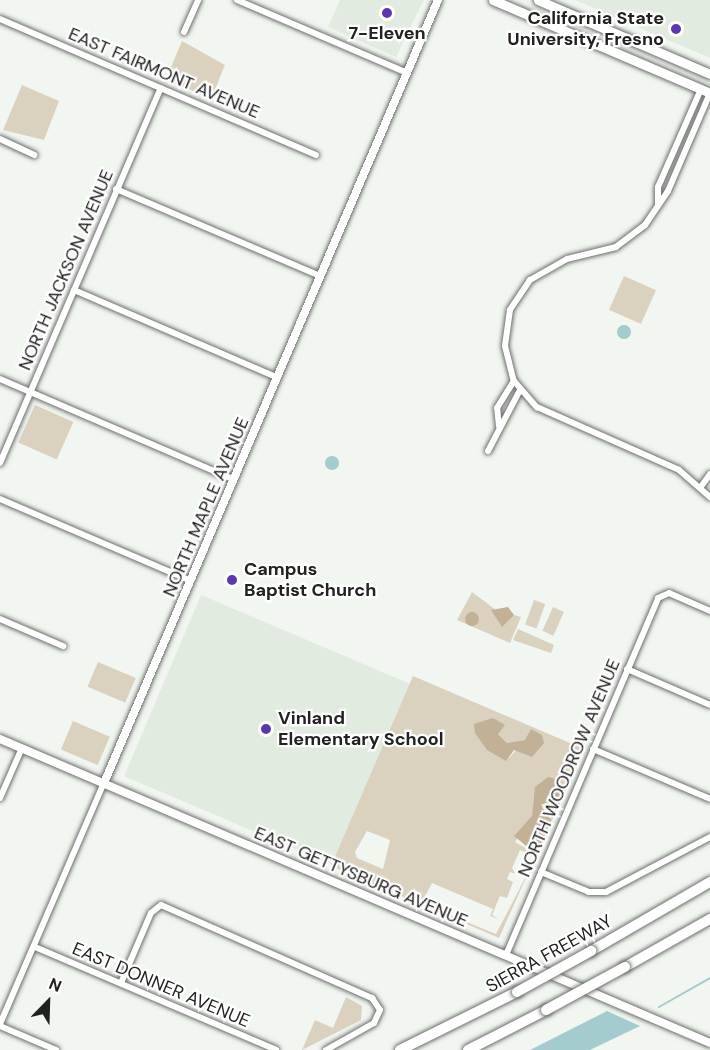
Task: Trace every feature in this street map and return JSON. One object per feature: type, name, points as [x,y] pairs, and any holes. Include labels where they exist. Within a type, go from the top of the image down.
[{"type":"highway","name":"SIERRA FREEWAY","points":[[400,1050],[517,992],[710,882]]},
{"type":"highway","points":[[468,1050],[546,1010],[710,919]]},
{"type":"main road","points":[[493,0],[707,92]]},
{"type":"main road","points":[[538,0],[710,74]]},
{"type":"street","points":[[184,32],[198,0]]},
{"type":"street","points":[[237,0],[407,73]]},
{"type":"street","name":"NORTH MAPLE AVENUE","points":[[0,1025],[438,0]]},
{"type":"street","name":"EAST FAIRMONT AVENUE","points":[[0,19],[316,155]]},
{"type":"street","name":"NORTH JACKSON AVENUE","points":[[0,463],[161,88]]},
{"type":"street","points":[[658,204],[658,188],[707,92]]},
{"type":"street","points":[[707,92],[658,204],[625,242],[556,264],[521,290],[506,331],[514,381],[529,400],[549,414],[679,470],[710,497]]},
{"type":"street","points":[[0,139],[35,154]]},
{"type":"street","points":[[116,189],[320,276]]},
{"type":"street","points":[[74,290],[278,378]]},
{"type":"street","points":[[0,379],[234,480]]},
{"type":"street","points":[[499,427],[497,409],[514,381]]},
{"type":"street","points":[[488,451],[520,390]]},
{"type":"street","points":[[700,488],[710,474]]},
{"type":"street","points":[[0,499],[191,581]]},
{"type":"street","name":"NORTH WOODROW AVENUE","points":[[506,955],[627,669],[662,593],[710,610]]},
{"type":"street","points":[[0,619],[63,646]]},
{"type":"street","points":[[627,669],[710,705]]},
{"type":"street","name":"EAST GETTYSBURG AVENUE","points":[[0,739],[710,1043]]},
{"type":"street","points":[[0,798],[22,748]]},
{"type":"street","points":[[593,749],[710,800]]},
{"type":"street","points":[[541,872],[589,892],[606,892],[710,837]]},
{"type":"street","points":[[121,983],[155,907],[361,991],[380,1010],[369,1027],[326,1050]]},
{"type":"street","name":"EAST DONNER AVENUE","points":[[35,947],[276,1050]]},
{"type":"street","points":[[0,1025],[56,1050]]},
{"type":"shaded area","points":[[340,0],[424,0],[396,57],[328,27]]},
{"type":"shaded area","name":"California State University, Fresno","points":[[575,0],[710,0],[710,58]]},
{"type":"shaded area","points":[[182,41],[225,65],[211,99],[166,79]]},
{"type":"shaded area","points":[[22,85],[59,101],[44,140],[3,130]]},
{"type":"shaded area","points":[[624,276],[656,290],[641,324],[609,310]]},
{"type":"shaded area","points":[[35,405],[73,422],[57,460],[18,442]]},
{"type":"shaded area","points":[[472,592],[496,610],[521,617],[510,643],[457,620]]},
{"type":"shaded area","name":"Vinland Elementary School","points":[[201,595],[410,684],[333,865],[124,776]]},
{"type":"shaded area","points":[[534,600],[545,604],[536,629],[525,624]]},
{"type":"shaded area","points":[[508,607],[514,615],[502,627],[491,610]]},
{"type":"shaded area","points":[[553,607],[564,612],[553,636],[542,631]]},
{"type":"shaded area","points":[[469,612],[475,612],[479,619],[475,626],[469,626],[465,622],[465,616]]},
{"type":"shaded area","points":[[518,629],[554,645],[551,653],[513,640]]},
{"type":"shaded area","points":[[98,662],[136,678],[125,703],[87,687]]},
{"type":"shaded area","points":[[413,676],[584,749],[536,857],[520,850],[512,868],[516,874],[510,872],[507,879],[513,882],[507,898],[500,896],[492,915],[498,919],[490,916],[493,909],[432,883],[422,902],[438,903],[435,909],[496,934],[532,865],[499,938],[331,866]],"holes":[[[498,734],[507,743],[525,740],[509,758],[483,738]],[[534,795],[550,817],[536,854],[515,842],[533,816]],[[367,831],[390,840],[383,869],[357,858],[355,852]]]},
{"type":"shaded area","points":[[493,718],[505,725],[498,734],[507,743],[525,740],[531,729],[542,735],[544,743],[532,757],[514,750],[506,761],[487,750],[475,733],[474,724]]},
{"type":"shaded area","points":[[73,721],[110,737],[98,765],[61,750]]},
{"type":"shaded area","points":[[548,777],[556,779],[561,800],[555,813],[541,805],[551,820],[536,854],[514,836],[532,816],[535,787]]},
{"type":"shaded area","points":[[346,997],[362,1006],[361,1020],[302,1050],[315,1020],[333,1028]]},
{"type":"water","points":[[621,325],[627,325],[631,332],[627,339],[621,339],[617,335],[617,329]]},
{"type":"water","points":[[332,456],[337,458],[339,463],[337,468],[332,470],[327,468],[325,463],[327,458]]},
{"type":"water","points":[[607,1011],[640,1026],[590,1050],[530,1050]]},
{"type":"waterway","points":[[659,1007],[710,978]]},
{"type":"place","name":"7-Eleven","points":[[387,13]]},
{"type":"place","name":"California State University, Fresno","points":[[676,29]]},
{"type":"place","name":"Campus Baptist Church","points":[[232,580]]},
{"type":"place","name":"Vinland Elementary School","points":[[266,729]]}]
